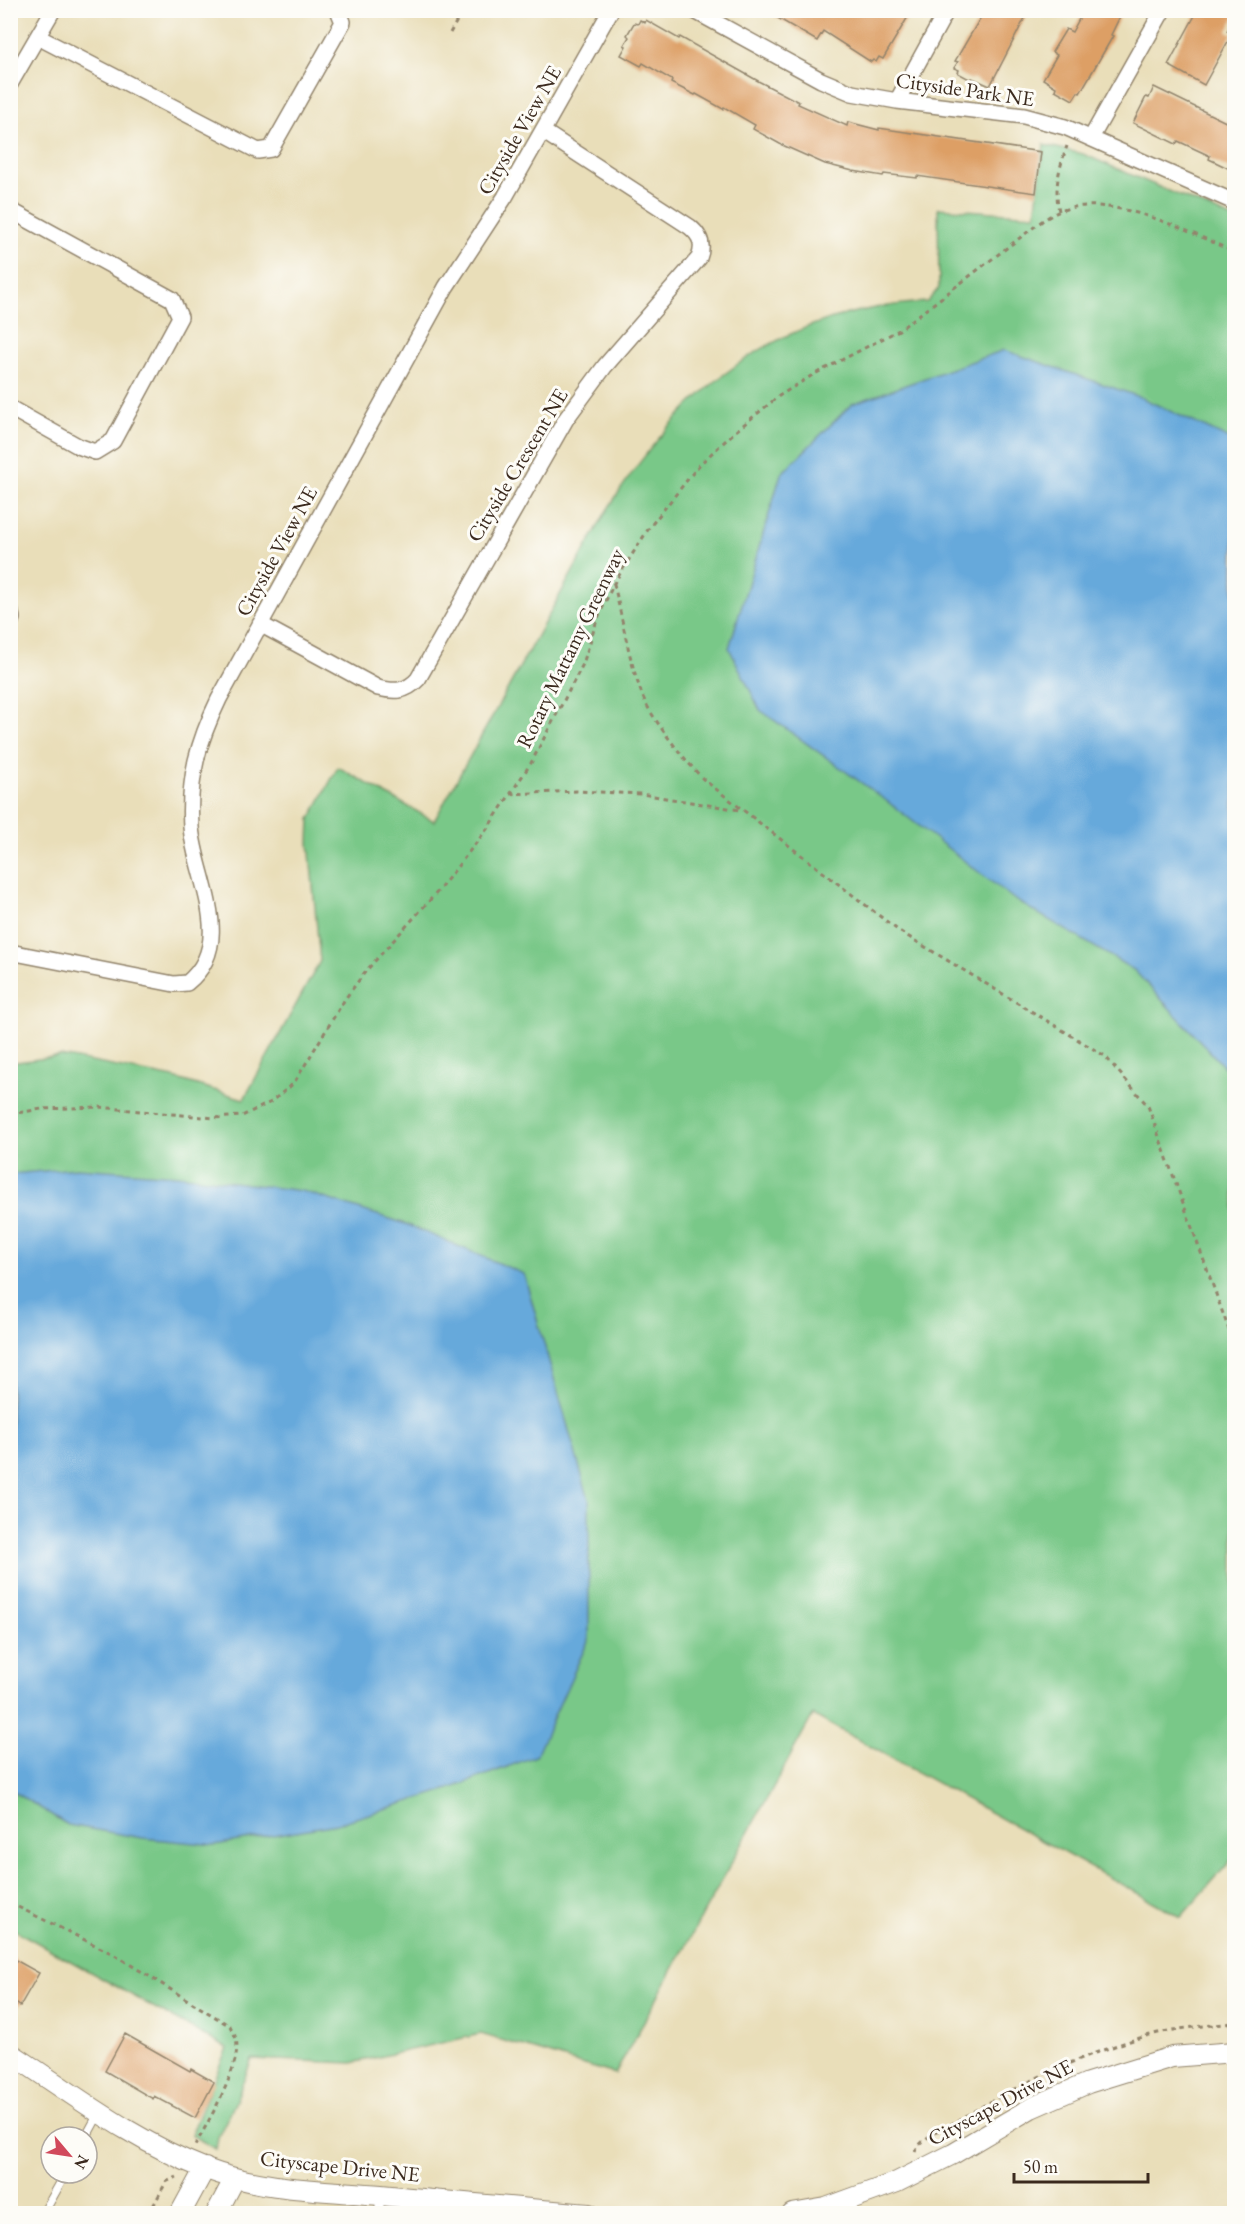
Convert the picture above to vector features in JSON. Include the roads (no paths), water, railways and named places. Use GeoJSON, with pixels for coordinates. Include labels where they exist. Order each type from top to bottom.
{"type":"FeatureCollection","features":[{"type":"Feature","properties":{"kind":"street"},"geometry":{"type":"LineString","coordinates":[[10,84],[53,10]]}},
{"type":"Feature","properties":{"kind":"street"},"geometry":{"type":"LineString","coordinates":[[38,37],[258,151],[271,148],[343,22],[338,10]]}},
{"type":"Feature","properties":{"kind":"street","name":"Cityside View NE"},"geometry":{"type":"LineString","coordinates":[[10,952],[174,984],[187,983],[195,976],[207,956],[210,909],[191,830],[193,773],[197,750],[219,699],[446,287],[489,223],[544,132],[611,10]]}},
{"type":"Feature","properties":{"kind":"street","name":"Cityside Park NE"},"geometry":{"type":"LineString","coordinates":[[693,10],[821,80],[852,93],[1024,116],[1073,130],[1234,202]]}},
{"type":"Feature","properties":{"kind":"street"},"geometry":{"type":"LineString","coordinates":[[897,100],[947,10]]}},
{"type":"Feature","properties":{"kind":"street"},"geometry":{"type":"LineString","coordinates":[[1091,138],[1163,10]]}},
{"type":"Feature","properties":{"kind":"street","name":"Cityside Crescent NE"},"geometry":{"type":"LineString","coordinates":[[260,624],[378,688],[392,691],[403,690],[411,686],[418,679],[566,419],[605,366],[699,258],[702,251],[698,233],[544,132]]}},
{"type":"Feature","properties":{"kind":"street"},"geometry":{"type":"LineString","coordinates":[[10,210],[172,298],[180,317],[113,441],[95,452],[88,451],[10,408]]}},
{"type":"Feature","properties":{"kind":"street"},"geometry":{"type":"LineString","coordinates":[[10,609],[12,618],[10,624]]}},
{"type":"Feature","properties":{"kind":"street","name":"Cityscape Drive NE"},"geometry":{"type":"LineString","coordinates":[[792,2214],[826,2208],[897,2182],[953,2154],[1031,2108],[1088,2083],[1172,2057],[1234,2052]]}},
{"type":"Feature","properties":{"kind":"street","name":"Cityscape Drive NE"},"geometry":{"type":"LineString","coordinates":[[11,2055],[160,2148],[205,2168],[235,2178],[380,2204],[589,2214]]}},
{"type":"Feature","properties":{"kind":"street"},"geometry":{"type":"LineString","coordinates":[[180,2214],[205,2168]]}},
{"type":"Feature","properties":{"kind":"street"},"geometry":{"type":"LineString","coordinates":[[216,2214],[235,2178]]}},
{"type":"Feature","properties":{"kind":"lane"},"geometry":{"type":"LineString","coordinates":[[93,2125],[100,2112]]}},
{"type":"Feature","properties":{"kind":"lane"},"geometry":{"type":"LineString","coordinates":[[44,2214],[60,2185]]}},
{"type":"Feature","properties":{"kind":"water"},"geometry":{"type":"Polygon","coordinates":[[[1004,350],[1140,397],[1234,441],[1234,1081],[1228,1071],[1134,970],[1015,900],[884,799],[760,710],[729,648],[781,474],[852,404],[1004,350]]]}},
{"type":"Feature","properties":{"kind":"water"},"geometry":{"type":"Polygon","coordinates":[[[77,1168],[178,1175],[302,1191],[406,1224],[524,1274],[589,1500],[589,1639],[536,1756],[449,1789],[337,1824],[215,1845],[142,1838],[68,1825],[11,1790],[11,1174],[77,1168]]]}}]}
